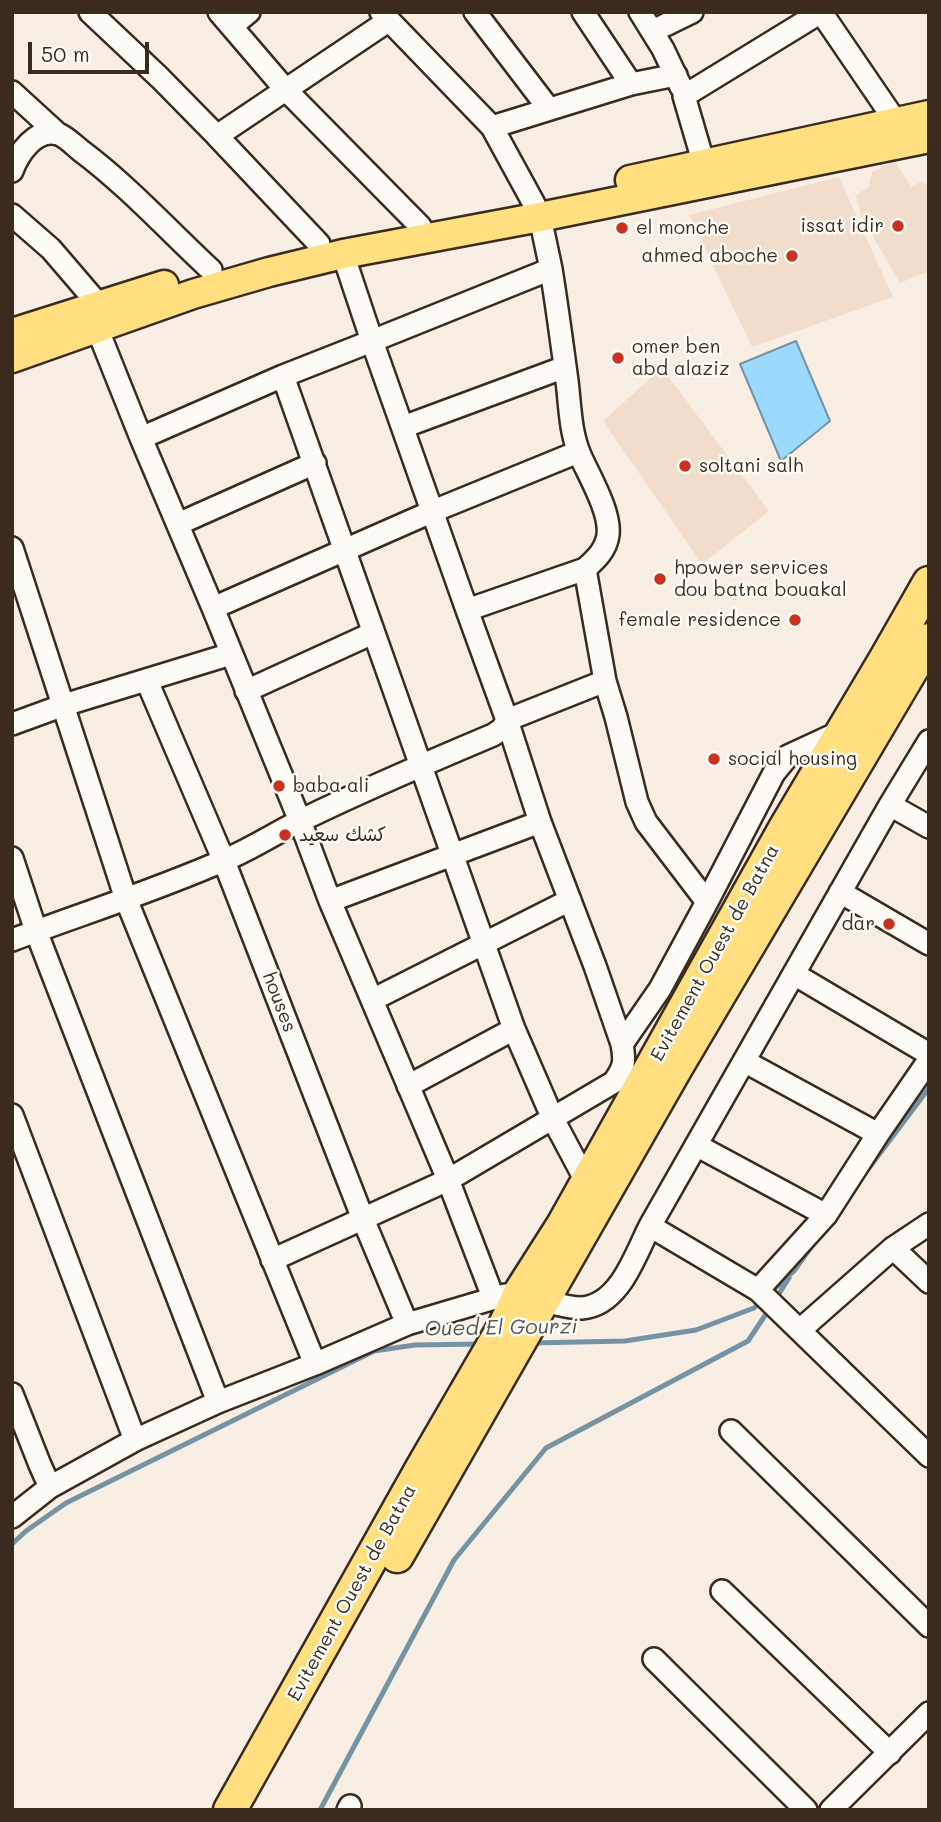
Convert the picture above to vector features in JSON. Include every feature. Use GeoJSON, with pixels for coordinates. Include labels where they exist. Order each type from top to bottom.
{"type":"FeatureCollection","features":[{"type":"Feature","properties":{"kind":"highway","name":"Evitement Ouest de Batna"},"geometry":{"type":"LineString","coordinates":[[519,1307],[586,1181],[635,1071],[784,830],[929,583]]}},
{"type":"Feature","properties":{"kind":"highway","name":"Evitement Ouest de Batna"},"geometry":{"type":"LineString","coordinates":[[519,1307],[677,1066],[929,640]]}},
{"type":"Feature","properties":{"kind":"highway"},"geometry":{"type":"LineString","coordinates":[[485,1380],[519,1307]]}},
{"type":"Feature","properties":{"kind":"highway","name":"Evitement Ouest de Batna"},"geometry":{"type":"LineString","coordinates":[[230,1810],[485,1380]]}},
{"type":"Feature","properties":{"kind":"highway","name":"Evitement Ouest de Batna"},"geometry":{"type":"LineString","coordinates":[[254,1810],[485,1380]]}},
{"type":"Feature","properties":{"kind":"main road"},"geometry":{"type":"LineString","coordinates":[[707,173],[929,115]]}},
{"type":"Feature","properties":{"kind":"main road"},"geometry":{"type":"LineString","coordinates":[[12,358],[98,317],[211,270],[423,232],[707,173],[929,138]]}},
{"type":"Feature","properties":{"kind":"main road"},"geometry":{"type":"LineString","coordinates":[[12,333],[98,317],[225,284],[331,249]]}},
{"type":"Feature","properties":{"kind":"street"},"geometry":{"type":"LineString","coordinates":[[90,12],[331,249],[372,341],[507,720],[540,822],[622,1044],[625,1061],[635,1071],[448,1180],[272,1260]]}},
{"type":"Feature","properties":{"kind":"street"},"geometry":{"type":"LineString","coordinates":[[250,12],[225,19],[285,89],[423,232]]}},
{"type":"Feature","properties":{"kind":"street"},"geometry":{"type":"LineString","coordinates":[[475,12],[549,109]]}},
{"type":"Feature","properties":{"kind":"street"},"geometry":{"type":"LineString","coordinates":[[583,12],[631,85]]}},
{"type":"Feature","properties":{"kind":"street"},"geometry":{"type":"LineString","coordinates":[[640,12],[676,75],[707,173]]}},
{"type":"Feature","properties":{"kind":"street"},"geometry":{"type":"LineString","coordinates":[[653,31],[692,12]]}},
{"type":"Feature","properties":{"kind":"street"},"geometry":{"type":"LineString","coordinates":[[684,96],[821,12],[896,122]]}},
{"type":"Feature","properties":{"kind":"street"},"geometry":{"type":"LineString","coordinates":[[217,136],[384,16],[492,127],[536,209],[551,269],[572,425],[578,452],[607,520],[608,534],[605,547],[585,569],[467,610]]}},
{"type":"Feature","properties":{"kind":"street"},"geometry":{"type":"LineString","coordinates":[[492,127],[631,85],[676,75]]}},
{"type":"Feature","properties":{"kind":"street"},"geometry":{"type":"LineString","coordinates":[[12,92],[58,134],[102,166],[211,270]]}},
{"type":"Feature","properties":{"kind":"street"},"geometry":{"type":"LineString","coordinates":[[12,171],[28,143],[44,134],[58,134]]}},
{"type":"Feature","properties":{"kind":"street"},"geometry":{"type":"LineString","coordinates":[[12,215],[51,249],[98,317],[141,438],[214,608],[330,901],[408,1086],[448,1180],[519,1307]]}},
{"type":"Feature","properties":{"kind":"street"},"geometry":{"type":"LineString","coordinates":[[141,438],[283,376],[551,269]]}},
{"type":"Feature","properties":{"kind":"street"},"geometry":{"type":"LineString","coordinates":[[403,427],[565,367]]}},
{"type":"Feature","properties":{"kind":"street"},"geometry":{"type":"LineString","coordinates":[[283,376],[513,1029],[553,1119],[586,1181]]}},
{"type":"Feature","properties":{"kind":"street"},"geometry":{"type":"LineString","coordinates":[[214,608],[431,512],[578,452]]}},
{"type":"Feature","properties":{"kind":"street"},"geometry":{"type":"LineString","coordinates":[[178,524],[314,463]]}},
{"type":"Feature","properties":{"kind":"street"},"geometry":{"type":"LineString","coordinates":[[12,548],[126,899],[315,1364]]}},
{"type":"Feature","properties":{"kind":"street"},"geometry":{"type":"LineString","coordinates":[[585,569],[605,681],[637,802],[646,822],[707,902]]}},
{"type":"Feature","properties":{"kind":"street"},"geometry":{"type":"LineString","coordinates":[[246,691],[373,633]]}},
{"type":"Feature","properties":{"kind":"street"},"geometry":{"type":"LineString","coordinates":[[12,724],[64,705],[231,654]]}},
{"type":"Feature","properties":{"kind":"street","name":"houses"},"geometry":{"type":"LineString","coordinates":[[146,681],[224,860],[363,1219],[407,1324]]}},
{"type":"Feature","properties":{"kind":"street"},"geometry":{"type":"LineString","coordinates":[[12,940],[126,899],[252,848],[300,821],[492,735],[502,729],[507,720],[605,681]]}},
{"type":"Feature","properties":{"kind":"street"},"geometry":{"type":"LineString","coordinates":[[622,1044],[660,989],[774,772],[788,756],[842,731]]}},
{"type":"Feature","properties":{"kind":"street"},"geometry":{"type":"LineString","coordinates":[[12,1517],[50,1487],[135,1440],[218,1402],[407,1324],[519,1307],[583,1308],[607,1300],[621,1284],[650,1226],[929,741]]}},
{"type":"Feature","properties":{"kind":"street"},"geometry":{"type":"LineString","coordinates":[[890,805],[929,827]]}},
{"type":"Feature","properties":{"kind":"street"},"geometry":{"type":"LineString","coordinates":[[330,901],[540,822]]}},
{"type":"Feature","properties":{"kind":"street"},"geometry":{"type":"LineString","coordinates":[[12,858],[36,931],[218,1402]]}},
{"type":"Feature","properties":{"kind":"street"},"geometry":{"type":"LineString","coordinates":[[840,892],[929,944]]}},
{"type":"Feature","properties":{"kind":"street"},"geometry":{"type":"LineString","coordinates":[[372,1000],[570,900]]}},
{"type":"Feature","properties":{"kind":"street"},"geometry":{"type":"LineString","coordinates":[[794,974],[929,1054]]}},
{"type":"Feature","properties":{"kind":"street"},"geometry":{"type":"LineString","coordinates":[[408,1086],[513,1029]]}},
{"type":"Feature","properties":{"kind":"street"},"geometry":{"type":"LineString","coordinates":[[762,1293],[826,1215],[929,1060]]}},
{"type":"Feature","properties":{"kind":"street"},"geometry":{"type":"LineString","coordinates":[[744,1061],[878,1133]]}},
{"type":"Feature","properties":{"kind":"street"},"geometry":{"type":"LineString","coordinates":[[12,1115],[135,1440]]}},
{"type":"Feature","properties":{"kind":"street"},"geometry":{"type":"LineString","coordinates":[[696,1145],[826,1215]]}},
{"type":"Feature","properties":{"kind":"street"},"geometry":{"type":"LineString","coordinates":[[793,1323],[929,1224]]}},
{"type":"Feature","properties":{"kind":"street"},"geometry":{"type":"LineString","coordinates":[[650,1226],[762,1293],[929,1456]]}},
{"type":"Feature","properties":{"kind":"street"},"geometry":{"type":"LineString","coordinates":[[893,1248],[929,1282]]}},
{"type":"Feature","properties":{"kind":"street"},"geometry":{"type":"LineString","coordinates":[[12,1394],[50,1487]]}},
{"type":"Feature","properties":{"kind":"street"},"geometry":{"type":"LineString","coordinates":[[731,1431],[929,1626]]}},
{"type":"Feature","properties":{"kind":"street"},"geometry":{"type":"LineString","coordinates":[[722,1591],[890,1753]]}},
{"type":"Feature","properties":{"kind":"street"},"geometry":{"type":"LineString","coordinates":[[654,1659],[806,1810]]}},
{"type":"Feature","properties":{"kind":"street"},"geometry":{"type":"LineString","coordinates":[[831,1810],[929,1713]]}},
{"type":"Feature","properties":{"kind":"shaded area","name":"issat idir"},"geometry":{"type":"Polygon","coordinates":[[[894,161],[912,187],[922,181],[929,187],[929,271],[900,283],[861,216],[856,195],[869,187],[872,172],[894,161]]]}},
{"type":"Feature","properties":{"kind":"shaded area","name":"ahmed aboche"},"geometry":{"type":"Polygon","coordinates":[[[839,177],[893,297],[752,347],[689,215],[839,177]]]}},
{"type":"Feature","properties":{"kind":"shaded area","name":"soltani salh"},"geometry":{"type":"Polygon","coordinates":[[[662,368],[769,511],[702,564],[603,421],[662,368]]]}},
{"type":"Feature","properties":{"kind":"water"},"geometry":{"type":"Polygon","coordinates":[[[796,341],[830,421],[781,461],[740,364],[796,341]]]}},
{"type":"Feature","properties":{"kind":"waterway","name":"Oued El Gourzi"},"geometry":{"type":"LineString","coordinates":[[863,1176],[929,1088]]}},
{"type":"Feature","properties":{"kind":"waterway","name":"Oued El Gourzi"},"geometry":{"type":"LineString","coordinates":[[770,1293],[794,1271],[814,1243]]}},
{"type":"Feature","properties":{"kind":"waterway"},"geometry":{"type":"LineString","coordinates":[[775,1300],[789,1278]]}},
{"type":"Feature","properties":{"kind":"waterway","name":"Oued El Gourzi"},"geometry":{"type":"LineString","coordinates":[[532,1343],[625,1341],[696,1330],[754,1308],[763,1300]]}},
{"type":"Feature","properties":{"kind":"waterway"},"geometry":{"type":"LineString","coordinates":[[320,1810],[454,1560],[546,1448],[748,1341],[770,1308]]}},
{"type":"Feature","properties":{"kind":"waterway","name":"Oued El Gourzi"},"geometry":{"type":"LineString","coordinates":[[12,1544],[66,1503],[374,1351],[415,1345],[480,1344]]}},
{"type":"Feature","properties":{"kind":"place","name":"issat idir"},"geometry":{"type":"Point","coordinates":[898,226]}},
{"type":"Feature","properties":{"kind":"place","name":"el monche"},"geometry":{"type":"Point","coordinates":[622,228]}},
{"type":"Feature","properties":{"kind":"place","name":"ahmed aboche"},"geometry":{"type":"Point","coordinates":[792,256]}},
{"type":"Feature","properties":{"kind":"place","name":"omer ben abd alaziz"},"geometry":{"type":"Point","coordinates":[618,358]}},
{"type":"Feature","properties":{"kind":"place","name":"soltani salh"},"geometry":{"type":"Point","coordinates":[685,466]}},
{"type":"Feature","properties":{"kind":"place","name":"hpower services dou batna bouakal"},"geometry":{"type":"Point","coordinates":[660,579]}},
{"type":"Feature","properties":{"kind":"place","name":"female residence"},"geometry":{"type":"Point","coordinates":[795,620]}},
{"type":"Feature","properties":{"kind":"place","name":"social housing"},"geometry":{"type":"Point","coordinates":[714,759]}},
{"type":"Feature","properties":{"kind":"place","name":"baba ali"},"geometry":{"type":"Point","coordinates":[279,786]}},
{"type":"Feature","properties":{"kind":"place","name":"كشك سعيد"},"geometry":{"type":"Point","coordinates":[285,835]}},
{"type":"Feature","properties":{"kind":"place","name":"dar"},"geometry":{"type":"Point","coordinates":[889,924]}}]}
